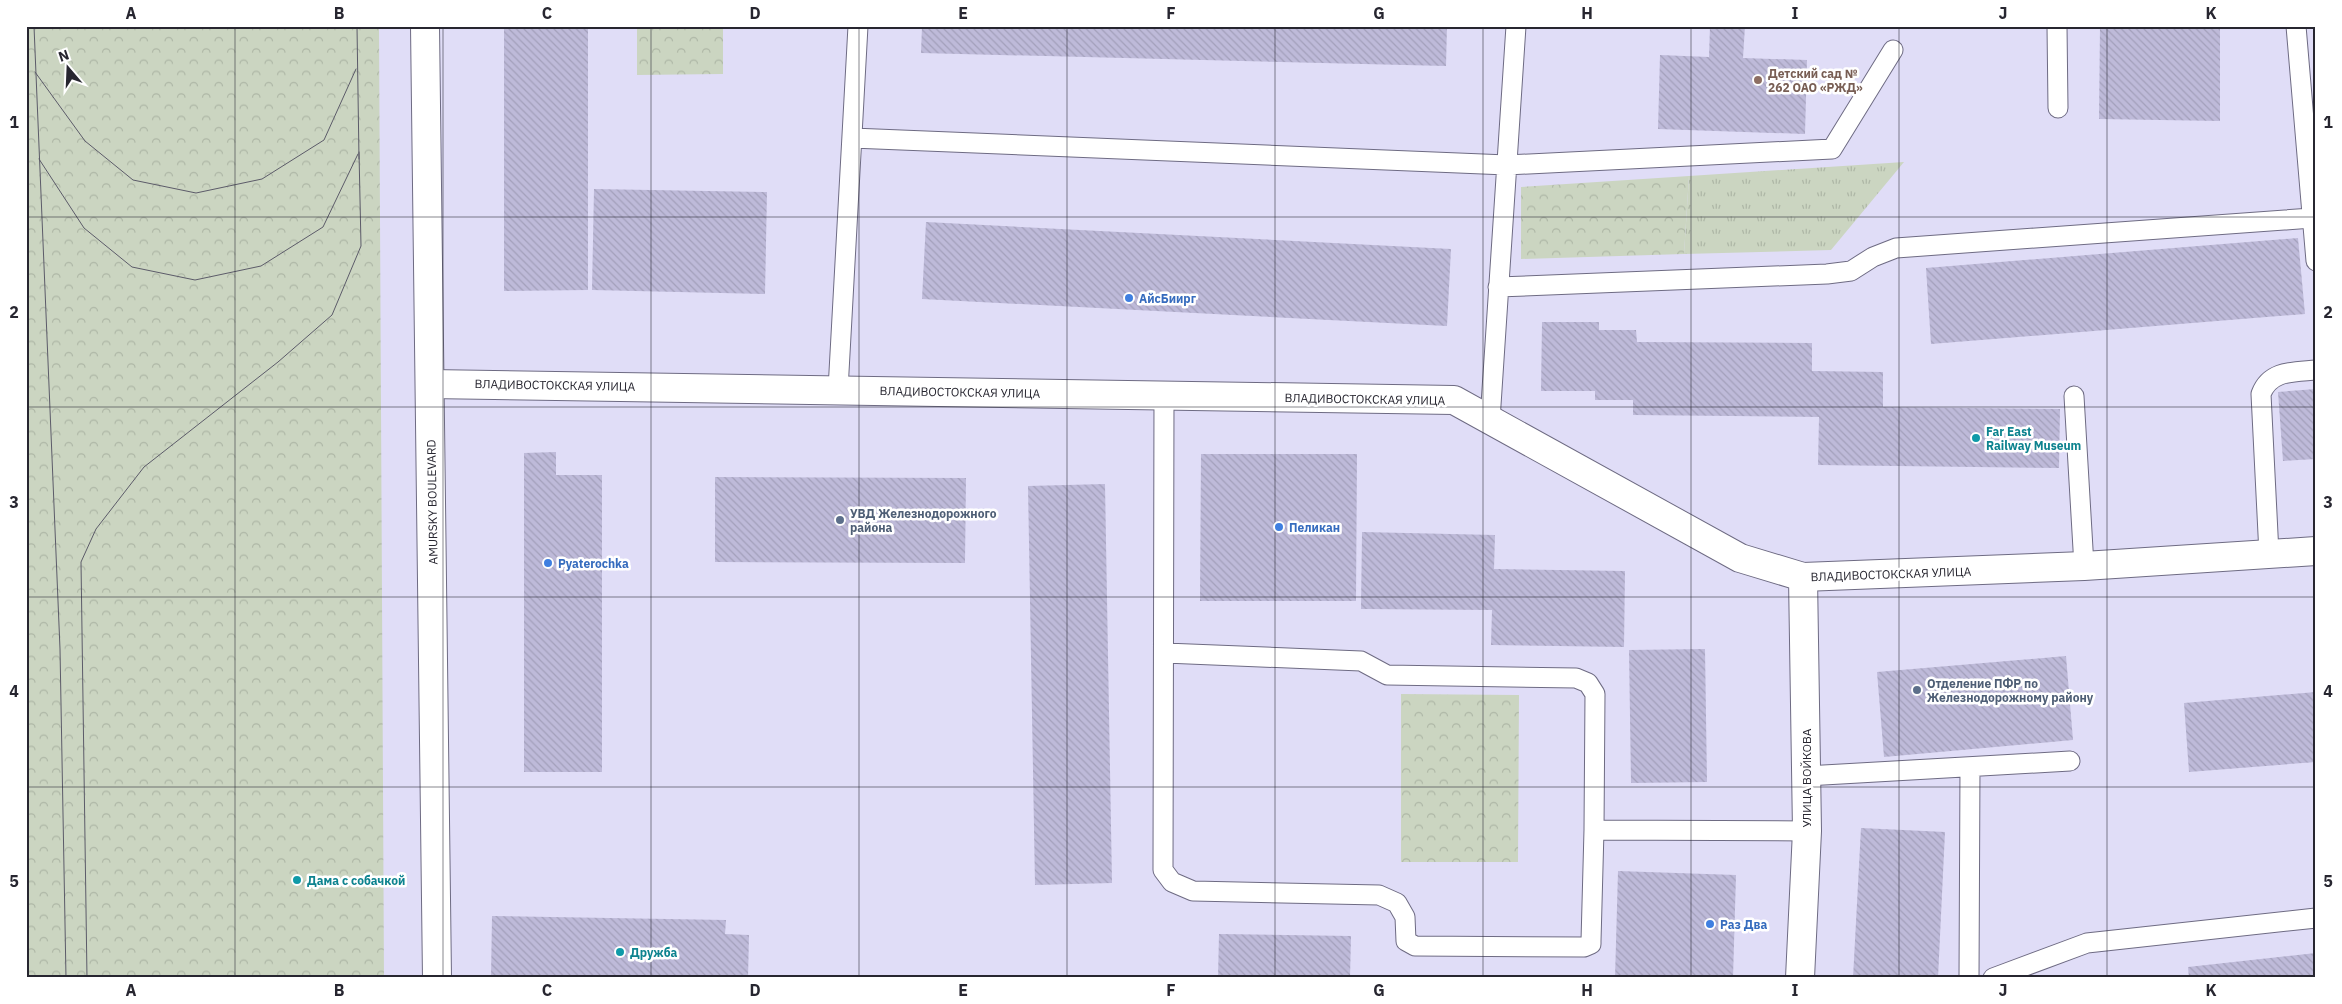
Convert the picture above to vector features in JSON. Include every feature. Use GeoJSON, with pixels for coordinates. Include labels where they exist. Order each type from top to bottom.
{"type":"FeatureCollection","features":[{"type":"Feature","properties":{"kind":"street","name":"AMURSKY BOULEVARD"},"geometry":{"type":"LineString","coordinates":[[426,26],[437,978]]}},
{"type":"Feature","properties":{"kind":"street","name":"ВЛАДИВОСТОКСКАЯ УЛИЦА"},"geometry":{"type":"LineString","coordinates":[[430,384],[1454,400],[1740,558],[1803,577],[2084,566],[2316,551]]}},
{"type":"Feature","properties":{"kind":"street","name":"УЛИЦА ВОЙКОВА"},"geometry":{"type":"LineString","coordinates":[[1800,978],[1807,831],[1803,577]]}},
{"type":"Feature","properties":{"kind":"lane"},"geometry":{"type":"LineString","coordinates":[[838,390],[858,26]]}},
{"type":"Feature","properties":{"kind":"lane"},"geometry":{"type":"LineString","coordinates":[[1490,420],[1516,26]]}},
{"type":"Feature","properties":{"kind":"lane"},"geometry":{"type":"LineString","coordinates":[[2058,26],[2058,108]]}},
{"type":"Feature","properties":{"kind":"lane"},"geometry":{"type":"LineString","coordinates":[[2296,26],[2316,261]]}},
{"type":"Feature","properties":{"kind":"lane"},"geometry":{"type":"LineString","coordinates":[[852,138],[1507,165],[1832,149],[1893,50]]}},
{"type":"Feature","properties":{"kind":"lane"},"geometry":{"type":"LineString","coordinates":[[1498,287],[1827,274],[1851,271],[1872,257],[1896,248],[2312,218]]}},
{"type":"Feature","properties":{"kind":"lane"},"geometry":{"type":"LineString","coordinates":[[2269,554],[2262,394],[2265,385],[2273,377],[2284,373],[2316,370]]}},
{"type":"Feature","properties":{"kind":"lane"},"geometry":{"type":"LineString","coordinates":[[1164,396],[1165,654],[1163,870],[1172,882],[1193,891],[1379,895],[1396,903],[1405,917],[1406,941],[1415,946],[1584,947],[1591,944],[1595,694],[1588,683],[1576,678],[1387,675],[1360,660],[1165,654]]}},
{"type":"Feature","properties":{"kind":"lane"},"geometry":{"type":"LineString","coordinates":[[2074,396],[2084,566]]}},
{"type":"Feature","properties":{"kind":"lane"},"geometry":{"type":"LineString","coordinates":[[1806,776],[2070,761]]}},
{"type":"Feature","properties":{"kind":"lane"},"geometry":{"type":"LineString","coordinates":[[1968,978],[1970,767]]}},
{"type":"Feature","properties":{"kind":"lane"},"geometry":{"type":"LineString","coordinates":[[1594,830],[1807,831]]}},
{"type":"Feature","properties":{"kind":"lane"},"geometry":{"type":"LineString","coordinates":[[1993,978],[2087,943],[2316,918]]}},
{"type":"Feature","properties":{"kind":"green space"},"geometry":{"type":"Polygon","coordinates":[[[26,26],[379,26],[384,978],[28,978],[26,26]]]}},
{"type":"Feature","properties":{"kind":"green space"},"geometry":{"type":"Polygon","coordinates":[[[637,26],[723,26],[723,74],[637,75],[637,26]]]}},
{"type":"Feature","properties":{"kind":"green space"},"geometry":{"type":"Polygon","coordinates":[[[1904,162],[1831,250],[1684,254],[1689,176],[1904,162]]]}},
{"type":"Feature","properties":{"kind":"green space"},"geometry":{"type":"Polygon","coordinates":[[[1689,176],[1684,254],[1521,259],[1521,187],[1689,176]]]}},
{"type":"Feature","properties":{"kind":"green space"},"geometry":{"type":"Polygon","coordinates":[[[1401,694],[1519,695],[1518,862],[1401,862],[1401,694]]]}},
{"type":"Feature","properties":{"kind":"building"},"geometry":{"type":"Polygon","coordinates":[[[504,26],[588,26],[588,290],[504,291],[504,26]]]}},
{"type":"Feature","properties":{"kind":"building"},"geometry":{"type":"Polygon","coordinates":[[[922,26],[1447,26],[1446,66],[921,53],[922,26]]]}},
{"type":"Feature","properties":{"kind":"building"},"geometry":{"type":"Polygon","coordinates":[[[1710,26],[1745,26],[1743,58],[1807,60],[1805,134],[1658,129],[1660,55],[1709,57],[1710,26]]]}},
{"type":"Feature","properties":{"kind":"building"},"geometry":{"type":"Polygon","coordinates":[[[2100,26],[2220,26],[2220,121],[2099,119],[2100,26]]]}},
{"type":"Feature","properties":{"kind":"building"},"geometry":{"type":"Polygon","coordinates":[[[594,189],[767,192],[765,294],[592,290],[594,189]]]}},
{"type":"Feature","properties":{"kind":"building"},"geometry":{"type":"Polygon","coordinates":[[[926,222],[1451,249],[1447,326],[922,299],[926,222]]]}},
{"type":"Feature","properties":{"kind":"building"},"geometry":{"type":"Polygon","coordinates":[[[2298,238],[2305,314],[1931,344],[1926,268],[2298,238]]]}},
{"type":"Feature","properties":{"kind":"building"},"geometry":{"type":"Polygon","coordinates":[[[1542,322],[1599,322],[1599,330],[1636,330],[1637,342],[1812,343],[1812,371],[1883,372],[1883,407],[2060,409],[2059,468],[1818,465],[1819,417],[1633,415],[1633,400],[1595,400],[1595,391],[1541,391],[1542,322]]]}},
{"type":"Feature","properties":{"kind":"building"},"geometry":{"type":"Polygon","coordinates":[[[2316,389],[2316,459],[2283,461],[2278,392],[2316,389]]]}},
{"type":"Feature","properties":{"kind":"building"},"geometry":{"type":"Polygon","coordinates":[[[556,452],[556,475],[602,475],[602,772],[524,772],[524,453],[556,452]]]}},
{"type":"Feature","properties":{"kind":"building","name":"Пеликан"},"geometry":{"type":"Polygon","coordinates":[[[1201,454],[1357,454],[1356,601],[1200,601],[1201,454]]]}},
{"type":"Feature","properties":{"kind":"building","name":"УВД Железнодорожного района"},"geometry":{"type":"Polygon","coordinates":[[[715,477],[966,478],[965,563],[715,562],[715,477]]]}},
{"type":"Feature","properties":{"kind":"building"},"geometry":{"type":"Polygon","coordinates":[[[1105,484],[1112,883],[1035,885],[1028,486],[1105,484]]]}},
{"type":"Feature","properties":{"kind":"building"},"geometry":{"type":"Polygon","coordinates":[[[1362,532],[1495,535],[1494,569],[1625,571],[1624,647],[1491,645],[1492,610],[1361,609],[1362,532]]]}},
{"type":"Feature","properties":{"kind":"building"},"geometry":{"type":"Polygon","coordinates":[[[1705,649],[1707,782],[1631,783],[1629,650],[1705,649]]]}},
{"type":"Feature","properties":{"kind":"building"},"geometry":{"type":"Polygon","coordinates":[[[2066,656],[2073,740],[1884,757],[1877,672],[2066,656]]]}},
{"type":"Feature","properties":{"kind":"building"},"geometry":{"type":"Polygon","coordinates":[[[2316,692],[2316,762],[2189,772],[2184,703],[2316,692]]]}},
{"type":"Feature","properties":{"kind":"building"},"geometry":{"type":"Polygon","coordinates":[[[1861,828],[1945,832],[1938,978],[1853,978],[1861,828]]]}},
{"type":"Feature","properties":{"kind":"building"},"geometry":{"type":"Polygon","coordinates":[[[1618,871],[1736,875],[1733,978],[1615,978],[1618,871]]]}},
{"type":"Feature","properties":{"kind":"building","name":"Дружба"},"geometry":{"type":"Polygon","coordinates":[[[492,916],[726,920],[725,934],[749,935],[748,978],[491,978],[492,916]]]}},
{"type":"Feature","properties":{"kind":"building"},"geometry":{"type":"Polygon","coordinates":[[[1219,934],[1351,936],[1350,978],[1218,978],[1219,934]]]}},
{"type":"Feature","properties":{"kind":"building"},"geometry":{"type":"Polygon","coordinates":[[[2316,953],[2316,978],[2189,978],[2188,967],[2316,953]]]}},
{"type":"Feature","properties":{"kind":"tram line"},"geometry":{"type":"LineString","coordinates":[[34,26],[60,649],[66,978]]}},
{"type":"Feature","properties":{"kind":"tram line"},"geometry":{"type":"LineString","coordinates":[[357,26],[359,159]]}},
{"type":"Feature","properties":{"kind":"tram line"},"geometry":{"type":"LineString","coordinates":[[35,72],[85,141],[133,180],[196,193],[262,179],[324,140],[356,69]]}},
{"type":"Feature","properties":{"kind":"tram line"},"geometry":{"type":"LineString","coordinates":[[87,978],[81,562],[96,529],[144,467],[278,362],[332,315],[361,246],[359,152]]}},
{"type":"Feature","properties":{"kind":"tram line"},"geometry":{"type":"LineString","coordinates":[[39,159],[84,228],[132,267],[195,280],[261,266],[323,227],[358,154]]}},
{"type":"Feature","properties":{"kind":"place","name":"Детский сад № 262 ОАО «РЖД»"},"geometry":{"type":"Point","coordinates":[1758,80]}},
{"type":"Feature","properties":{"kind":"place","name":"АйсБиирг"},"geometry":{"type":"Point","coordinates":[1129,298]}},
{"type":"Feature","properties":{"kind":"place","name":"Far East Railway Museum"},"geometry":{"type":"Point","coordinates":[1976,438]}},
{"type":"Feature","properties":{"kind":"place","name":"УВД Железнодорожного района"},"geometry":{"type":"Point","coordinates":[840,520]}},
{"type":"Feature","properties":{"kind":"place","name":"Пеликан"},"geometry":{"type":"Point","coordinates":[1279,527]}},
{"type":"Feature","properties":{"kind":"place","name":"Pyaterochka"},"geometry":{"type":"Point","coordinates":[548,563]}},
{"type":"Feature","properties":{"kind":"place","name":"Отделение ПФР по Железнодорожному району"},"geometry":{"type":"Point","coordinates":[1917,690]}},
{"type":"Feature","properties":{"kind":"place","name":"Дама с собачкой"},"geometry":{"type":"Point","coordinates":[297,880]}},
{"type":"Feature","properties":{"kind":"place","name":"Раз Два"},"geometry":{"type":"Point","coordinates":[1710,924]}},
{"type":"Feature","properties":{"kind":"place","name":"Дружба"},"geometry":{"type":"Point","coordinates":[620,952]}}]}
